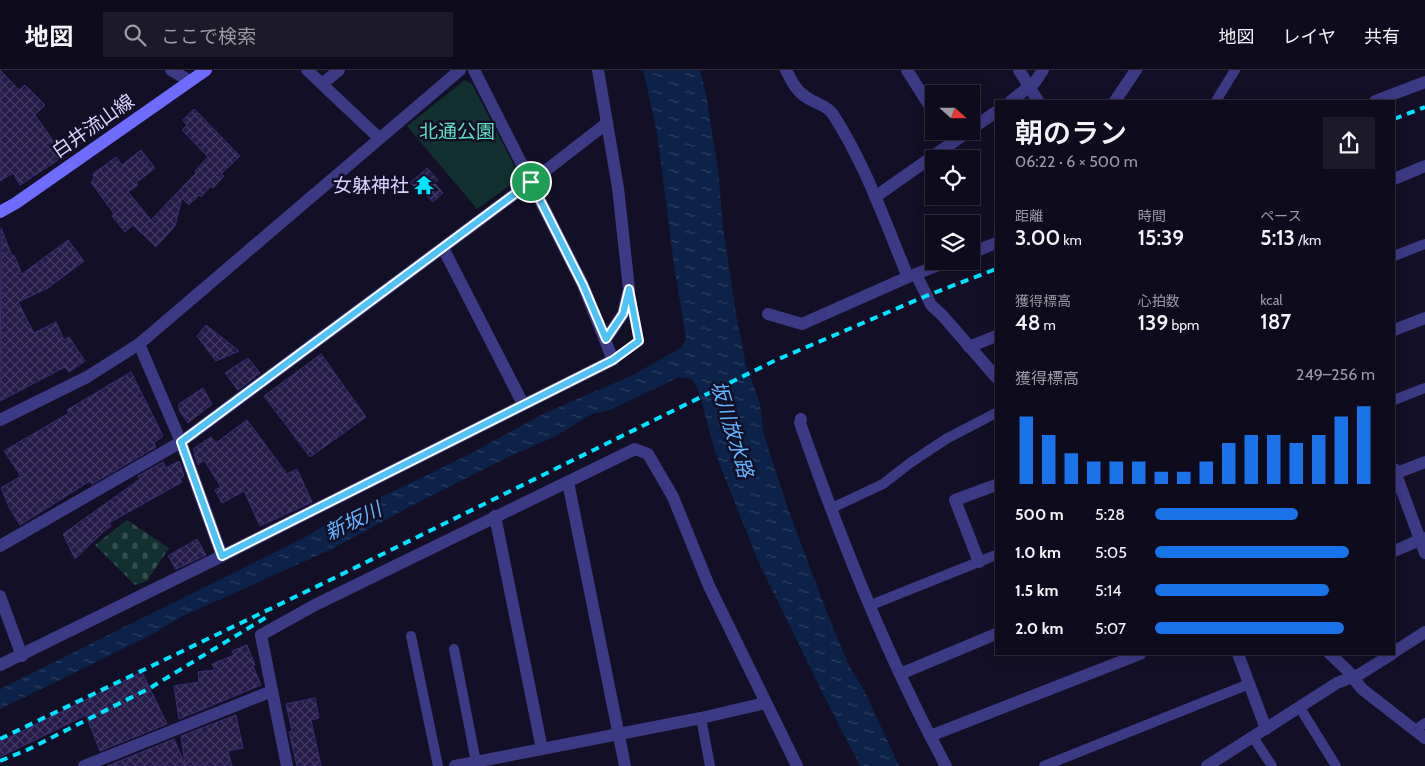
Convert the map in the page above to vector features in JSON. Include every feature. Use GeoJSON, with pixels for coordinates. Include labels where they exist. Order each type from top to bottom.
{"type":"FeatureCollection","features":[{"type":"Feature","properties":{"kind":"main road","name":"白井流山線"},"geometry":{"type":"LineString","coordinates":[[0,212],[23,198],[206,70]]}},
{"type":"Feature","properties":{"kind":"street"},"geometry":{"type":"LineString","coordinates":[[171,70],[190,81]]}},
{"type":"Feature","properties":{"kind":"street"},"geometry":{"type":"LineString","coordinates":[[307,70],[379,138]]}},
{"type":"Feature","properties":{"kind":"street"},"geometry":{"type":"LineString","coordinates":[[322,84],[339,70]]}},
{"type":"Feature","properties":{"kind":"street"},"geometry":{"type":"LineString","coordinates":[[0,420],[88,378],[138,344],[460,70]]}},
{"type":"Feature","properties":{"kind":"street"},"geometry":{"type":"LineString","coordinates":[[0,665],[22,656],[613,360],[583,285],[474,70]]}},
{"type":"Feature","properties":{"kind":"street"},"geometry":{"type":"LineString","coordinates":[[598,70],[618,188],[629,289],[623,314],[606,339]]}},
{"type":"Feature","properties":{"kind":"street"},"geometry":{"type":"LineString","coordinates":[[786,70],[794,85],[804,96],[829,110],[847,136],[912,275],[931,305],[995,376]]}},
{"type":"Feature","properties":{"kind":"street"},"geometry":{"type":"LineString","coordinates":[[907,70],[925,99]]}},
{"type":"Feature","properties":{"kind":"street"},"geometry":{"type":"LineString","coordinates":[[1019,70],[1037,100]]}},
{"type":"Feature","properties":{"kind":"street"},"geometry":{"type":"LineString","coordinates":[[1012,100],[1035,82],[1043,70]]}},
{"type":"Feature","properties":{"kind":"street"},"geometry":{"type":"LineString","coordinates":[[1116,100],[1136,70]]}},
{"type":"Feature","properties":{"kind":"street"},"geometry":{"type":"LineString","coordinates":[[1378,100],[1425,82]]}},
{"type":"Feature","properties":{"kind":"street"},"geometry":{"type":"LineString","coordinates":[[980,123],[995,113]]}},
{"type":"Feature","properties":{"kind":"street"},"geometry":{"type":"LineString","coordinates":[[0,547],[181,442],[443,248],[607,123]]}},
{"type":"Feature","properties":{"kind":"street"},"geometry":{"type":"LineString","coordinates":[[874,197],[956,140]]}},
{"type":"Feature","properties":{"kind":"street"},"geometry":{"type":"LineString","coordinates":[[1395,178],[1425,166]]}},
{"type":"Feature","properties":{"kind":"street"},"geometry":{"type":"LineString","coordinates":[[980,249],[995,243]]}},
{"type":"Feature","properties":{"kind":"street"},"geometry":{"type":"LineString","coordinates":[[443,248],[523,404]]}},
{"type":"Feature","properties":{"kind":"street"},"geometry":{"type":"LineString","coordinates":[[768,314],[802,324],[925,270]]}},
{"type":"Feature","properties":{"kind":"street"},"geometry":{"type":"LineString","coordinates":[[1395,330],[1425,318]]}},
{"type":"Feature","properties":{"kind":"street"},"geometry":{"type":"LineString","coordinates":[[969,347],[995,336]]}},
{"type":"Feature","properties":{"kind":"street"},"geometry":{"type":"LineString","coordinates":[[138,344],[181,442],[222,556]]}},
{"type":"Feature","properties":{"kind":"street"},"geometry":{"type":"LineString","coordinates":[[801,418],[800,423],[870,605],[900,674],[946,766]]}},
{"type":"Feature","properties":{"kind":"street"},"geometry":{"type":"LineString","coordinates":[[287,766],[261,635],[315,605],[635,449],[648,454],[673,497],[709,586],[797,766]]}},
{"type":"Feature","properties":{"kind":"street"},"geometry":{"type":"LineString","coordinates":[[1395,472],[1425,462]]}},
{"type":"Feature","properties":{"kind":"street"},"geometry":{"type":"LineString","coordinates":[[1395,474],[1422,539],[1425,553]]}},
{"type":"Feature","properties":{"kind":"street"},"geometry":{"type":"LineString","coordinates":[[568,482],[625,766]]}},
{"type":"Feature","properties":{"kind":"street"},"geometry":{"type":"LineString","coordinates":[[979,562],[955,500],[995,485]]}},
{"type":"Feature","properties":{"kind":"street"},"geometry":{"type":"LineString","coordinates":[[495,516],[542,749]]}},
{"type":"Feature","properties":{"kind":"street"},"geometry":{"type":"LineString","coordinates":[[1395,551],[1422,539]]}},
{"type":"Feature","properties":{"kind":"street"},"geometry":{"type":"LineString","coordinates":[[0,596],[22,656]]}},
{"type":"Feature","properties":{"kind":"street"},"geometry":{"type":"LineString","coordinates":[[1395,652],[1425,632]]}},
{"type":"Feature","properties":{"kind":"street"},"geometry":{"type":"LineString","coordinates":[[900,674],[995,634]]}},
{"type":"Feature","properties":{"kind":"street"},"geometry":{"type":"LineString","coordinates":[[930,736],[1137,655]]}},
{"type":"Feature","properties":{"kind":"street"},"geometry":{"type":"LineString","coordinates":[[1238,655],[1266,728]]}},
{"type":"Feature","properties":{"kind":"street"},"geometry":{"type":"LineString","coordinates":[[1331,655],[1362,689],[1422,730]]}},
{"type":"Feature","properties":{"kind":"street"},"geometry":{"type":"LineString","coordinates":[[1207,766],[1337,683],[1353,678],[1390,655]]}},
{"type":"Feature","properties":{"kind":"street"},"geometry":{"type":"LineString","coordinates":[[84,766],[272,691]]}},
{"type":"Feature","properties":{"kind":"street"},"geometry":{"type":"LineString","coordinates":[[455,766],[476,762],[509,761],[542,749],[700,718],[765,702]]}},
{"type":"Feature","properties":{"kind":"lane"},"geometry":{"type":"LineString","coordinates":[[1217,100],[1235,70]]}},
{"type":"Feature","properties":{"kind":"lane"},"geometry":{"type":"LineString","coordinates":[[1395,256],[1425,244]]}},
{"type":"Feature","properties":{"kind":"lane"},"geometry":{"type":"LineString","coordinates":[[613,360],[639,341],[629,289]]}},
{"type":"Feature","properties":{"kind":"lane"},"geometry":{"type":"LineString","coordinates":[[1395,400],[1425,388]]}},
{"type":"Feature","properties":{"kind":"lane"},"geometry":{"type":"LineString","coordinates":[[832,508],[883,484],[910,463],[946,440],[995,414]]}},
{"type":"Feature","properties":{"kind":"lane"},"geometry":{"type":"LineString","coordinates":[[870,605],[995,555]]}},
{"type":"Feature","properties":{"kind":"lane"},"geometry":{"type":"LineString","coordinates":[[412,636],[438,766]]}},
{"type":"Feature","properties":{"kind":"lane"},"geometry":{"type":"LineString","coordinates":[[454,649],[476,762]]}},
{"type":"Feature","properties":{"kind":"lane"},"geometry":{"type":"LineString","coordinates":[[1044,766],[1249,684]]}},
{"type":"Feature","properties":{"kind":"lane"},"geometry":{"type":"LineString","coordinates":[[1300,708],[1336,766]]}},
{"type":"Feature","properties":{"kind":"lane"},"geometry":{"type":"LineString","coordinates":[[700,718],[710,766]]}},
{"type":"Feature","properties":{"kind":"lane"},"geometry":{"type":"LineString","coordinates":[[1253,737],[1272,766]]}},
{"type":"Feature","properties":{"kind":"green space","name":"北通公園"},"geometry":{"type":"Polygon","coordinates":[[[465,80],[472,84],[519,175],[516,181],[477,209],[407,126],[465,80]]]}},
{"type":"Feature","properties":{"kind":"green space"},"geometry":{"type":"Polygon","coordinates":[[[127,520],[169,548],[147,581],[135,585],[95,545],[127,520]]]}},
{"type":"Feature","properties":{"kind":"water"},"geometry":{"type":"Polygon","coordinates":[[[643,70],[700,70],[706,94],[718,169],[723,228],[736,314],[746,365],[760,404],[764,435],[788,509],[828,615],[849,666],[864,690],[899,766],[860,766],[758,561],[716,455],[698,389],[692,379],[679,377],[610,410],[592,414],[554,437],[508,457],[411,506],[334,548],[183,616],[149,636],[0,709],[0,689],[307,536],[330,522],[470,454],[543,414],[633,375],[682,347],[686,339],[674,265],[657,133],[643,70]]]}},
{"type":"Feature","properties":{"kind":"building"},"geometry":{"type":"Polygon","coordinates":[[[0,70],[19,90],[25,85],[45,105],[35,115],[64,156],[20,185],[13,173],[0,181],[0,70]]]}},
{"type":"Feature","properties":{"kind":"building"},"geometry":{"type":"Polygon","coordinates":[[[194,109],[240,156],[221,174],[224,176],[213,188],[211,186],[201,197],[199,195],[189,205],[182,198],[175,226],[156,247],[133,225],[125,232],[112,216],[114,214],[91,182],[94,178],[93,174],[116,157],[122,165],[141,150],[155,168],[128,192],[151,220],[196,173],[195,171],[208,157],[182,130],[187,125],[183,120],[194,109]]]}},
{"type":"Feature","properties":{"kind":"building","name":"女躰神社"},"geometry":{"type":"Polygon","coordinates":[[[427,168],[438,180],[435,183],[443,193],[433,202],[424,193],[422,195],[410,183],[427,168]]]}},
{"type":"Feature","properties":{"kind":"building"},"geometry":{"type":"Polygon","coordinates":[[[1,228],[12,256],[14,255],[22,274],[68,240],[84,261],[48,288],[18,302],[34,333],[56,322],[64,340],[69,337],[85,361],[69,372],[65,367],[0,401],[1,228]]]}},
{"type":"Feature","properties":{"kind":"building"},"geometry":{"type":"Polygon","coordinates":[[[206,325],[239,351],[216,361],[197,336],[206,325]]]}},
{"type":"Feature","properties":{"kind":"building"},"geometry":{"type":"Polygon","coordinates":[[[321,354],[366,417],[310,457],[264,396],[321,354]]]}},
{"type":"Feature","properties":{"kind":"building"},"geometry":{"type":"Polygon","coordinates":[[[248,358],[260,373],[238,390],[225,373],[248,358]]]}},
{"type":"Feature","properties":{"kind":"building"},"geometry":{"type":"Polygon","coordinates":[[[131,372],[163,436],[154,443],[156,447],[92,484],[90,481],[20,525],[9,507],[1,488],[21,476],[4,451],[69,413],[67,410],[131,372]]]}},
{"type":"Feature","properties":{"kind":"building"},"geometry":{"type":"Polygon","coordinates":[[[203,388],[212,404],[188,423],[179,410],[179,404],[203,388]]]}},
{"type":"Feature","properties":{"kind":"building"},"geometry":{"type":"Polygon","coordinates":[[[247,420],[287,474],[297,469],[312,502],[260,526],[244,491],[222,503],[215,490],[221,487],[204,460],[198,465],[193,449],[211,437],[216,443],[247,420]]]}},
{"type":"Feature","properties":{"kind":"building"},"geometry":{"type":"Polygon","coordinates":[[[179,461],[184,476],[180,479],[182,482],[109,523],[111,526],[75,559],[63,534],[140,479],[138,476],[163,462],[166,468],[179,461]]]}},
{"type":"Feature","properties":{"kind":"building"},"geometry":{"type":"Polygon","coordinates":[[[197,539],[206,555],[176,569],[168,556],[197,539]]]}},
{"type":"Feature","properties":{"kind":"building"},"geometry":{"type":"Polygon","coordinates":[[[247,645],[261,685],[179,719],[174,686],[199,682],[198,672],[215,670],[212,664],[234,655],[232,651],[247,645]]]}},
{"type":"Feature","properties":{"kind":"building"},"geometry":{"type":"Polygon","coordinates":[[[142,672],[167,724],[100,751],[86,715],[0,757],[0,742],[142,672]]]}},
{"type":"Feature","properties":{"kind":"building"},"geometry":{"type":"Polygon","coordinates":[[[315,698],[319,718],[311,720],[321,766],[297,766],[289,732],[292,731],[286,704],[315,698]]]}},
{"type":"Feature","properties":{"kind":"building"},"geometry":{"type":"Polygon","coordinates":[[[236,715],[243,748],[228,751],[232,766],[107,766],[174,739],[185,764],[181,736],[236,715]]]}},
{"type":"Feature","properties":{"kind":"railway"},"geometry":{"type":"LineString","coordinates":[[1395,119],[1425,107]]}},
{"type":"Feature","properties":{"kind":"railway"},"geometry":{"type":"LineString","coordinates":[[0,739],[328,581],[774,361],[926,296],[995,269]]}},
{"type":"Feature","properties":{"kind":"railway"},"geometry":{"type":"LineString","coordinates":[[0,761],[27,750],[150,688],[270,615]]}},
{"type":"Feature","properties":{"kind":"place","name":"女躰神社"},"geometry":{"type":"Point","coordinates":[424,185]}},
{"type":"Feature","properties":{"kind":"route"},"geometry":{"type":"LineString","coordinates":[[531,182],[583,285],[606,339],[623,314],[629,289],[639,341],[613,360],[222,556],[181,442],[531,182]]}},
{"type":"Feature","properties":{"kind":"water label","name":"坂川放水路"},"geometry":{"type":"Point","coordinates":[732,429]}},
{"type":"Feature","properties":{"kind":"water label","name":"新坂川"},"geometry":{"type":"Point","coordinates":[353,521]}}]}
